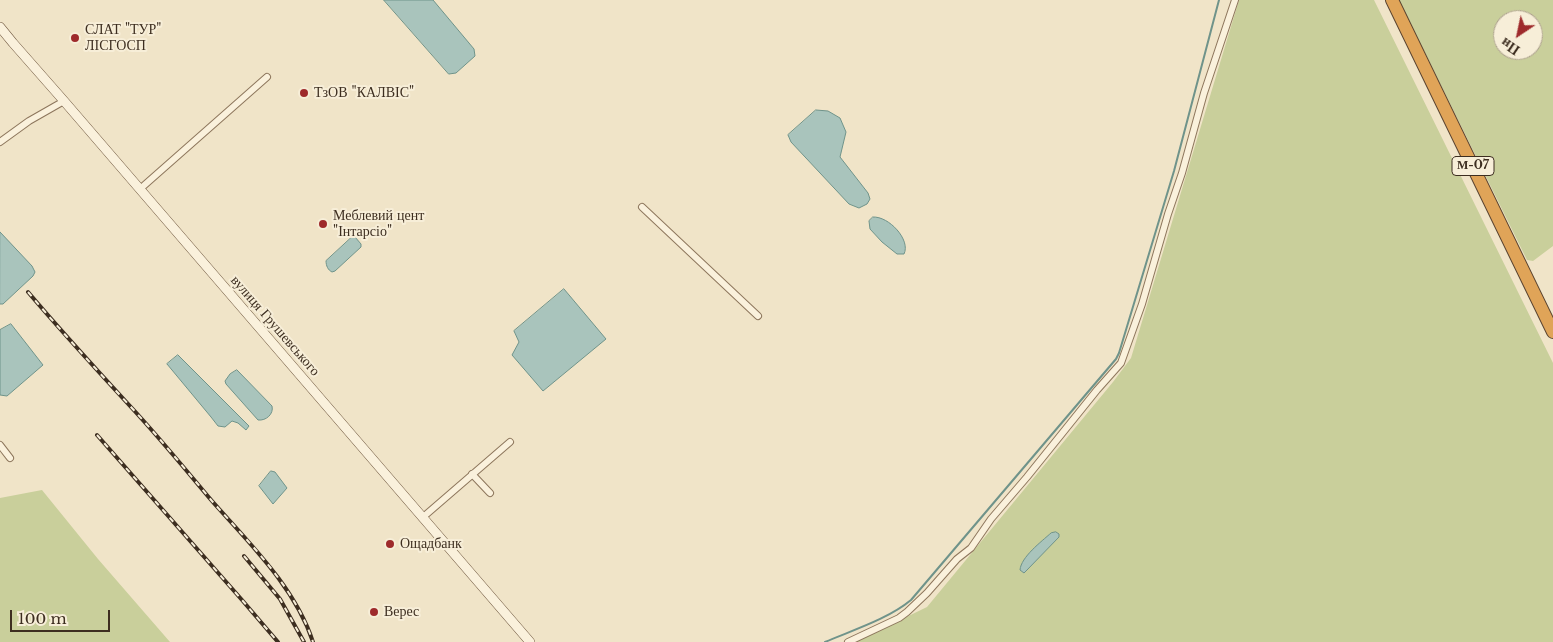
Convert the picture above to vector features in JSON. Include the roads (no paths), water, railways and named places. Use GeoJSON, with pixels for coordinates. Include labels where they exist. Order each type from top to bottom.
{"type":"FeatureCollection","features":[{"type":"Feature","properties":{"kind":"highway","name":"М-07"},"geometry":{"type":"LineString","coordinates":[[1392,0],[1553,332]]}},
{"type":"Feature","properties":{"kind":"street"},"geometry":{"type":"LineString","coordinates":[[848,642],[899,618],[926,594],[957,559],[971,548],[991,519],[1122,363],[1182,173],[1204,93],[1235,0]]}},
{"type":"Feature","properties":{"kind":"street","name":"вулиця Грушевського"},"geometry":{"type":"LineString","coordinates":[[0,26],[530,642]]}},
{"type":"Feature","properties":{"kind":"street"},"geometry":{"type":"LineString","coordinates":[[140,190],[266,77]]}},
{"type":"Feature","properties":{"kind":"street"},"geometry":{"type":"LineString","coordinates":[[0,142],[29,121],[64,101]]}},
{"type":"Feature","properties":{"kind":"street"},"geometry":{"type":"LineString","coordinates":[[642,207],[758,316]]}},
{"type":"Feature","properties":{"kind":"street"},"geometry":{"type":"LineString","coordinates":[[422,518],[510,442]]}},
{"type":"Feature","properties":{"kind":"street"},"geometry":{"type":"LineString","coordinates":[[0,445],[10,458]]}},
{"type":"Feature","properties":{"kind":"street"},"geometry":{"type":"LineString","coordinates":[[472,474],[490,493]]}},
{"type":"Feature","properties":{"kind":"water"},"geometry":{"type":"Polygon","coordinates":[[[384,0],[433,0],[474,49],[475,56],[456,73],[449,74],[384,0]]]}},
{"type":"Feature","properties":{"kind":"water"},"geometry":{"type":"Polygon","coordinates":[[[816,110],[828,111],[840,118],[846,132],[840,157],[868,193],[870,199],[867,204],[859,208],[849,204],[791,142],[788,135],[816,110]]]}},
{"type":"Feature","properties":{"kind":"water"},"geometry":{"type":"Polygon","coordinates":[[[873,217],[886,220],[897,230],[904,242],[904,254],[897,254],[870,229],[869,221],[873,217]]]}},
{"type":"Feature","properties":{"kind":"water"},"geometry":{"type":"Polygon","coordinates":[[[0,232],[32,266],[35,272],[3,304],[0,304],[0,232]]]}},
{"type":"Feature","properties":{"kind":"water"},"geometry":{"type":"Polygon","coordinates":[[[352,237],[355,237],[361,244],[361,247],[332,272],[326,265],[326,261],[352,237]]]}},
{"type":"Feature","properties":{"kind":"water"},"geometry":{"type":"Polygon","coordinates":[[[564,289],[606,339],[543,391],[512,355],[519,342],[514,331],[564,289]]]}},
{"type":"Feature","properties":{"kind":"water"},"geometry":{"type":"Polygon","coordinates":[[[11,324],[43,365],[7,396],[0,395],[0,330],[11,324]]]}},
{"type":"Feature","properties":{"kind":"water"},"geometry":{"type":"Polygon","coordinates":[[[178,355],[249,426],[246,430],[238,423],[232,421],[225,427],[218,426],[167,364],[178,355]]]}},
{"type":"Feature","properties":{"kind":"water"},"geometry":{"type":"Polygon","coordinates":[[[237,370],[272,406],[271,414],[266,418],[258,420],[226,384],[225,381],[230,374],[237,370]]]}},
{"type":"Feature","properties":{"kind":"water"},"geometry":{"type":"Polygon","coordinates":[[[271,471],[275,472],[287,488],[273,504],[259,486],[271,471]]]}},
{"type":"Feature","properties":{"kind":"water"},"geometry":{"type":"Polygon","coordinates":[[[1056,532],[1059,534],[1059,537],[1024,573],[1020,570],[1024,560],[1032,550],[1051,533],[1056,532]]]}},
{"type":"Feature","properties":{"kind":"waterway"},"geometry":{"type":"LineString","coordinates":[[825,642],[892,613],[911,600],[1116,359],[1174,171],[1219,0]]}},
{"type":"Feature","properties":{"kind":"railway"},"geometry":{"type":"LineString","coordinates":[[28,292],[151,429],[270,567],[295,603],[313,642]]}},
{"type":"Feature","properties":{"kind":"railway"},"geometry":{"type":"LineString","coordinates":[[97,435],[278,642]]}},
{"type":"Feature","properties":{"kind":"railway"},"geometry":{"type":"LineString","coordinates":[[244,556],[280,599],[304,642]]}},
{"type":"Feature","properties":{"kind":"place","name":"СЛАТ \"ТУР\" ЛІСГОСП"},"geometry":{"type":"Point","coordinates":[75,38]}},
{"type":"Feature","properties":{"kind":"place","name":"ТзОВ \"КАЛВІС\""},"geometry":{"type":"Point","coordinates":[304,93]}},
{"type":"Feature","properties":{"kind":"place","name":"Меблевий цент \"Інтарсіо\""},"geometry":{"type":"Point","coordinates":[323,224]}},
{"type":"Feature","properties":{"kind":"place","name":"Ощадбанк"},"geometry":{"type":"Point","coordinates":[390,544]}},
{"type":"Feature","properties":{"kind":"place","name":"Верес"},"geometry":{"type":"Point","coordinates":[374,612]}}]}
